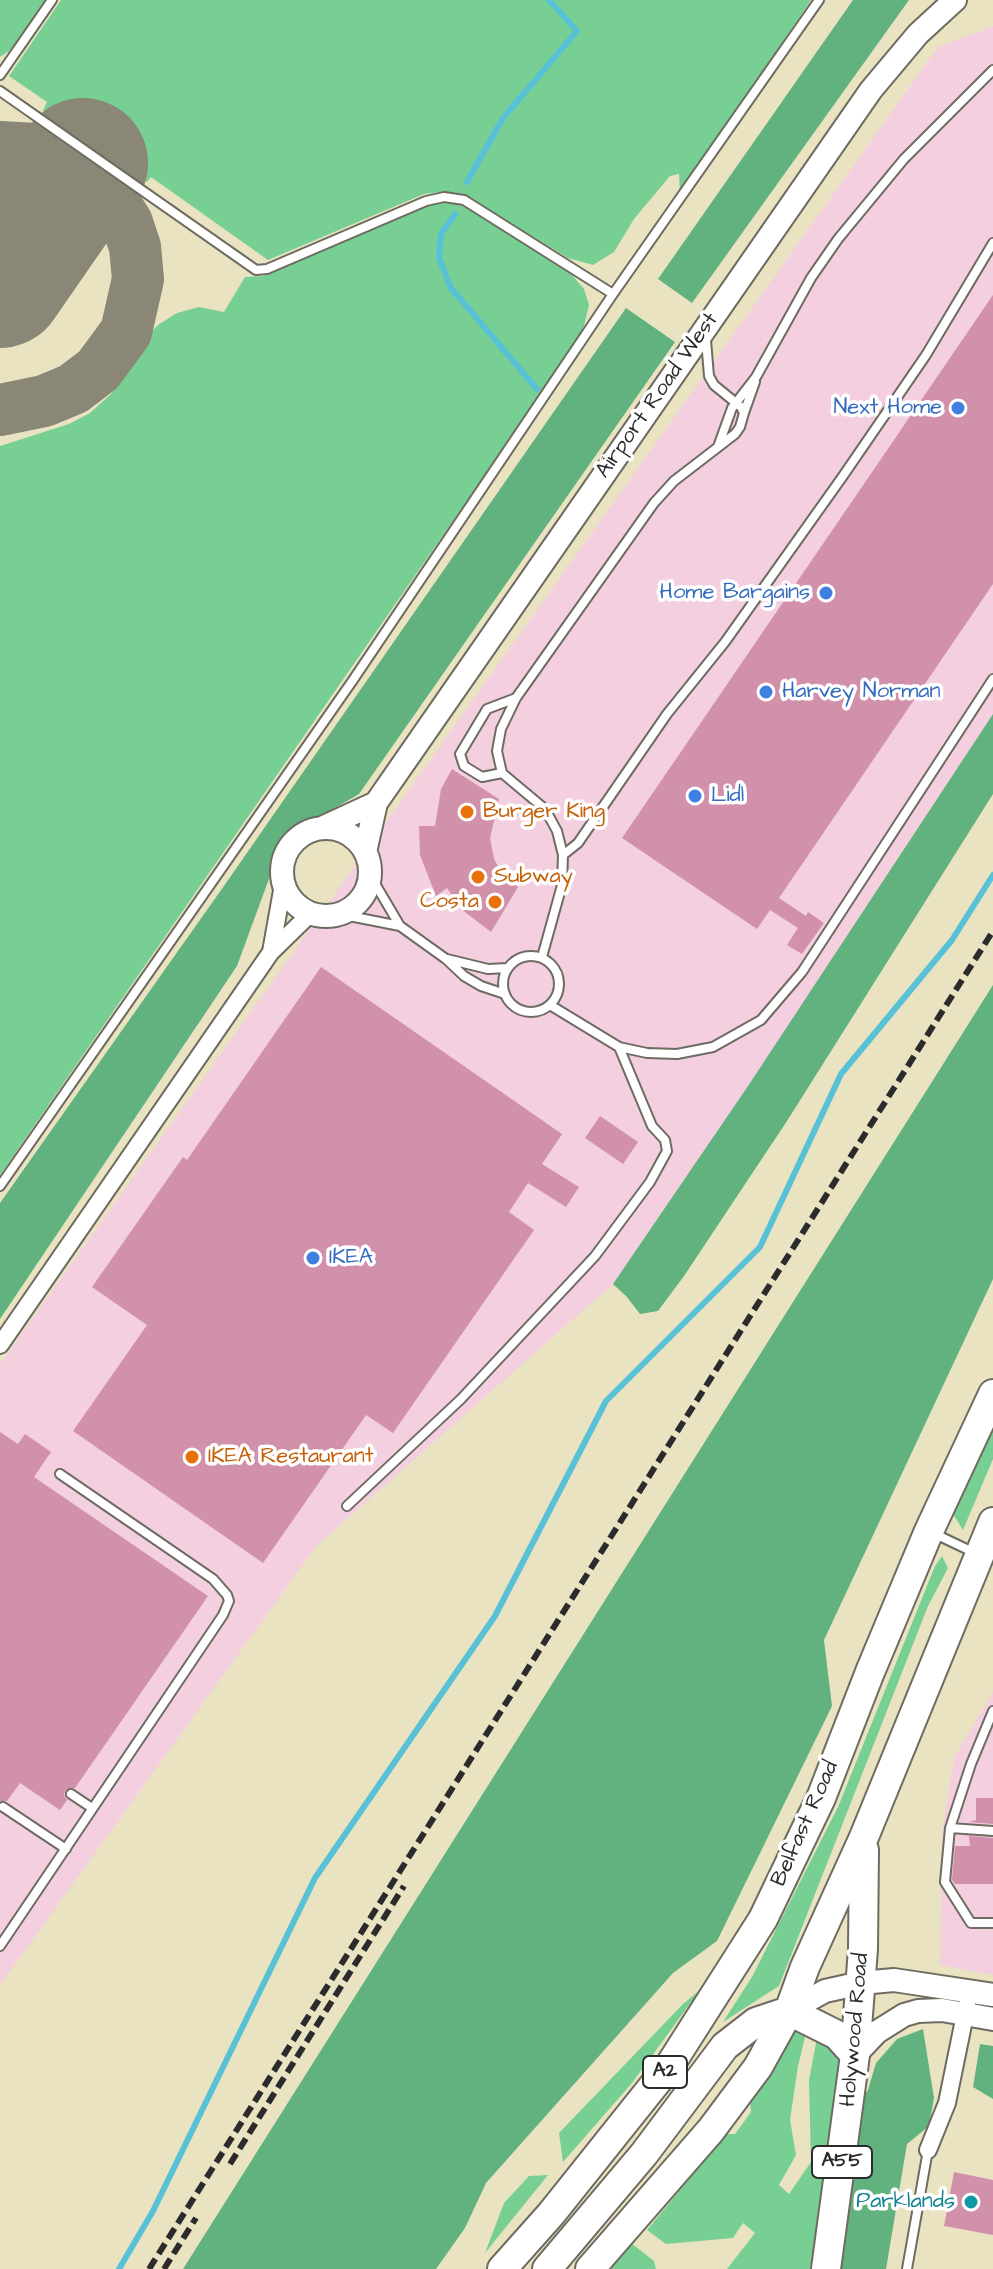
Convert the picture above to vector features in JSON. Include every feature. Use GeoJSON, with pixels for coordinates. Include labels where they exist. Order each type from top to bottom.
{"type":"FeatureCollection","features":[{"type":"Feature","properties":{"kind":"highway","name":"Belfast Road"},"geometry":{"type":"LineString","coordinates":[[551,2214],[670,2065],[763,1919],[821,1798],[929,1531],[993,1394]]}},
{"type":"Feature","properties":{"kind":"highway"},"geometry":{"type":"LineString","coordinates":[[590,2269],[711,2130],[758,2067],[789,2011],[993,1522]]}},
{"type":"Feature","properties":{"kind":"highway","name":"Holywood Road"},"geometry":{"type":"LineString","coordinates":[[826,2269],[855,2055],[861,1983],[864,1837]]}},
{"type":"Feature","properties":{"kind":"highway"},"geometry":{"type":"LineString","coordinates":[[551,2268],[644,2154],[725,2046],[756,2022],[789,2011],[837,2035],[855,2055]]}},
{"type":"Feature","properties":{"kind":"highway"},"geometry":{"type":"LineString","coordinates":[[551,2214],[551,2268]]}},
{"type":"Feature","properties":{"kind":"highway","name":"A2"},"geometry":{"type":"LineString","coordinates":[[502,2269],[551,2214]]}},
{"type":"Feature","properties":{"kind":"street","name":"Airport Road West"},"geometry":{"type":"LineString","coordinates":[[365,852],[376,803],[705,327],[871,90],[918,34],[955,0]]}},
{"type":"Feature","properties":{"kind":"street"},"geometry":{"type":"LineString","coordinates":[[324,827],[348,834],[365,852],[370,875],[362,897],[339,914],[311,913],[299,907],[283,885],[283,858],[299,836],[376,803]]}},
{"type":"Feature","properties":{"kind":"street"},"geometry":{"type":"LineString","coordinates":[[271,952],[283,885]]}},
{"type":"Feature","properties":{"kind":"street"},"geometry":{"type":"LineString","coordinates":[[0,1345],[271,952],[311,913]]}},
{"type":"Feature","properties":{"kind":"street"},"geometry":{"type":"LineString","coordinates":[[789,2011],[825,1991],[894,1980],[968,2003],[993,2019]]}},
{"type":"Feature","properties":{"kind":"street"},"geometry":{"type":"LineString","coordinates":[[855,2055],[877,2032],[904,2015],[942,2010],[993,1995]]}},
{"type":"Feature","properties":{"kind":"street"},"geometry":{"type":"LineString","coordinates":[[928,2150],[947,2103],[968,2003]]}},
{"type":"Feature","properties":{"kind":"lane"},"geometry":{"type":"LineString","coordinates":[[0,75],[52,0]]}},
{"type":"Feature","properties":{"kind":"lane"},"geometry":{"type":"LineString","coordinates":[[0,1186],[353,680],[613,294],[819,0]]}},
{"type":"Feature","properties":{"kind":"lane"},"geometry":{"type":"LineString","coordinates":[[719,445],[736,403],[756,377],[811,278],[866,202],[938,123],[993,70]]}},
{"type":"Feature","properties":{"kind":"lane"},"geometry":{"type":"LineString","coordinates":[[0,91],[256,270],[267,269],[426,201],[444,197],[464,200],[613,294]]}},
{"type":"Feature","properties":{"kind":"lane"},"geometry":{"type":"LineString","coordinates":[[563,855],[578,843],[667,714],[725,642],[843,476],[926,355],[993,243]]}},
{"type":"Feature","properties":{"kind":"lane"},"geometry":{"type":"LineString","coordinates":[[705,327],[709,376],[714,385],[744,413]]}},
{"type":"Feature","properties":{"kind":"lane"},"geometry":{"type":"LineString","coordinates":[[542,957],[562,885],[563,855],[557,831],[545,809],[502,773],[497,751],[501,729],[516,698],[654,503],[674,481],[735,434],[744,420],[756,377]]}},
{"type":"Feature","properties":{"kind":"lane"},"geometry":{"type":"LineString","coordinates":[[550,1005],[619,1047],[647,1053],[677,1054],[713,1047],[761,1020],[802,972],[993,679]]}},
{"type":"Feature","properties":{"kind":"lane"},"geometry":{"type":"LineString","coordinates":[[502,773],[482,777],[464,766],[460,754],[487,709],[516,698]]}},
{"type":"Feature","properties":{"kind":"lane"},"geometry":{"type":"LineString","coordinates":[[370,875],[400,926],[464,976],[505,994]]}},
{"type":"Feature","properties":{"kind":"lane"},"geometry":{"type":"LineString","coordinates":[[339,914],[400,926]]}},
{"type":"Feature","properties":{"kind":"lane"},"geometry":{"type":"LineString","coordinates":[[446,959],[488,969],[508,968],[523,957],[542,957],[550,962],[559,979],[560,988],[550,1005],[542,1010],[524,1012],[509,1002],[503,985],[508,968]]}},
{"type":"Feature","properties":{"kind":"lane"},"geometry":{"type":"LineString","coordinates":[[347,1506],[461,1399],[595,1256],[650,1182],[667,1151],[665,1140],[652,1126],[619,1047]]}},
{"type":"Feature","properties":{"kind":"lane"},"geometry":{"type":"LineString","coordinates":[[0,1946],[223,1615],[229,1601],[213,1579],[60,1474]]}},
{"type":"Feature","properties":{"kind":"lane"},"geometry":{"type":"LineString","coordinates":[[929,1531],[980,1555]]}},
{"type":"Feature","properties":{"kind":"lane"},"geometry":{"type":"LineString","coordinates":[[993,1711],[950,1828],[945,1882],[971,1923],[993,1923]]}},
{"type":"Feature","properties":{"kind":"lane"},"geometry":{"type":"LineString","coordinates":[[71,1794],[92,1808]]}},
{"type":"Feature","properties":{"kind":"lane"},"geometry":{"type":"LineString","coordinates":[[3,1807],[66,1849]]}},
{"type":"Feature","properties":{"kind":"lane"},"geometry":{"type":"LineString","coordinates":[[950,1828],[993,1831]]}},
{"type":"Feature","properties":{"kind":"lane"},"geometry":{"type":"LineString","coordinates":[[907,2269],[928,2150]]}},
{"type":"Feature","properties":{"kind":"shaded area"},"geometry":{"type":"Polygon","coordinates":[[[993,26],[993,714],[748,1086],[613,1284],[317,1545],[0,1985],[0,1364],[938,47],[993,26]]]}},
{"type":"Feature","properties":{"kind":"shaded area"},"geometry":{"type":"Polygon","coordinates":[[[993,1692],[993,1975],[940,1965],[942,1834],[954,1758],[993,1692]]]}},
{"type":"Feature","properties":{"kind":"green space"},"geometry":{"type":"Polygon","coordinates":[[[0,0],[48,0],[15,47],[0,57],[0,0]]]}},
{"type":"Feature","properties":{"kind":"green space"},"geometry":{"type":"Polygon","coordinates":[[[61,0],[811,0],[680,193],[679,174],[670,176],[634,219],[614,252],[593,265],[568,258],[471,199],[441,192],[424,194],[268,260],[151,177],[147,182],[43,111],[47,102],[9,76],[61,0]]]}},
{"type":"Feature","properties":{"kind":"green space"},"geometry":{"type":"Polygon","coordinates":[[[853,0],[909,0],[692,303],[658,279],[853,0]]]}},
{"type":"Feature","properties":{"kind":"green space"},"geometry":{"type":"Polygon","coordinates":[[[445,203],[464,206],[571,274],[584,289],[589,305],[584,326],[574,346],[0,1175],[0,446],[69,424],[90,413],[112,393],[143,341],[158,325],[177,313],[199,307],[224,312],[245,277],[263,276],[430,205],[445,203]]]}},
{"type":"Feature","properties":{"kind":"green space"},"geometry":{"type":"Polygon","coordinates":[[[626,308],[675,342],[359,794],[304,826],[281,846],[237,966],[0,1319],[0,1203],[626,308]]]}},
{"type":"Feature","properties":{"kind":"green space"},"geometry":{"type":"Polygon","coordinates":[[[993,714],[993,794],[787,1121],[684,1276],[658,1311],[640,1314],[613,1284],[748,1086],[993,714]]]}},
{"type":"Feature","properties":{"kind":"green space"},"geometry":{"type":"Polygon","coordinates":[[[993,985],[993,1279],[824,1640],[832,1706],[717,1941],[673,1973],[486,2183],[465,2228],[436,2269],[183,2269],[993,985]]]}},
{"type":"Feature","properties":{"kind":"green space"},"geometry":{"type":"Polygon","coordinates":[[[993,1429],[993,1459],[963,1530],[953,1514],[993,1429]]]}},
{"type":"Feature","properties":{"kind":"green space"},"geometry":{"type":"Polygon","coordinates":[[[942,1556],[948,1568],[928,1606],[779,1986],[723,2022],[752,1977],[838,1807],[935,1566],[942,1556]]]}},
{"type":"Feature","properties":{"kind":"green space"},"geometry":{"type":"Polygon","coordinates":[[[700,1990],[632,2083],[563,2162],[559,2133],[700,1990]]]}},
{"type":"Feature","properties":{"kind":"green space"},"geometry":{"type":"Polygon","coordinates":[[[923,2029],[934,2098],[929,2126],[907,2144],[886,2269],[839,2269],[862,2098],[868,2090],[876,2063],[897,2039],[923,2029]]]}},
{"type":"Feature","properties":{"kind":"green space"},"geometry":{"type":"Polygon","coordinates":[[[792,2031],[806,2033],[790,2120],[796,2155],[779,2185],[789,2194],[811,2162],[809,2080],[817,2038],[834,2051],[843,2073],[810,2269],[727,2269],[755,2233],[743,2223],[733,2238],[666,2244],[647,2230],[726,2134],[735,2134],[751,2112],[750,2101],[792,2031]]]}},
{"type":"Feature","properties":{"kind":"green space"},"geometry":{"type":"Polygon","coordinates":[[[980,2044],[993,2046],[993,2099],[973,2087],[980,2044]]]}},
{"type":"Feature","properties":{"kind":"green space"},"geometry":{"type":"Polygon","coordinates":[[[548,2175],[485,2253],[504,2203],[529,2176],[548,2175]]]}},
{"type":"Feature","properties":{"kind":"green space"},"geometry":{"type":"Polygon","coordinates":[[[631,2243],[654,2261],[656,2269],[610,2269],[631,2243]]]}},
{"type":"Feature","properties":{"kind":"building"},"geometry":{"type":"Polygon","coordinates":[[[993,295],[993,584],[779,898],[806,916],[808,912],[824,923],[802,954],[787,945],[798,928],[770,910],[757,929],[622,838],[993,295]]]}},
{"type":"Feature","properties":{"kind":"building"},"geometry":{"type":"Polygon","coordinates":[[[452,769],[499,799],[490,838],[494,859],[503,875],[518,887],[491,932],[461,909],[447,888],[436,896],[420,855],[419,826],[435,826],[441,789],[452,769]]]}},
{"type":"Feature","properties":{"kind":"building","name":"IKEA"},"geometry":{"type":"Polygon","coordinates":[[[321,967],[562,1134],[542,1164],[579,1187],[566,1207],[528,1183],[509,1212],[534,1230],[393,1433],[366,1415],[263,1563],[73,1431],[147,1325],[92,1287],[183,1157],[187,1160],[321,967]]]}},
{"type":"Feature","properties":{"kind":"building"},"geometry":{"type":"Polygon","coordinates":[[[600,1116],[638,1142],[623,1164],[585,1138],[600,1116]]]}},
{"type":"Feature","properties":{"kind":"building"},"geometry":{"type":"Polygon","coordinates":[[[0,1432],[18,1444],[25,1434],[51,1452],[34,1477],[208,1596],[75,1788],[66,1790],[67,1800],[60,1810],[20,1783],[7,1801],[0,1801],[0,1432]]]}},
{"type":"Feature","properties":{"kind":"building"},"geometry":{"type":"Polygon","coordinates":[[[976,1798],[993,1798],[993,1824],[969,1822],[976,1820],[976,1798]]]}},
{"type":"Feature","properties":{"kind":"building"},"geometry":{"type":"Polygon","coordinates":[[[969,1836],[993,1838],[993,1884],[955,1884],[952,1880],[955,1846],[970,1846],[969,1836]]]}},
{"type":"Feature","properties":{"kind":"building","name":"Parklands"},"geometry":{"type":"Polygon","coordinates":[[[954,2172],[993,2180],[993,2235],[944,2226],[954,2172]]]}},
{"type":"Feature","properties":{"kind":"waterway"},"geometry":{"type":"LineString","coordinates":[[467,182],[503,118],[577,31],[549,0]]}},
{"type":"Feature","properties":{"kind":"waterway"},"geometry":{"type":"LineString","coordinates":[[455,214],[441,234],[439,258],[451,288],[537,389]]}},
{"type":"Feature","properties":{"kind":"waterway"},"geometry":{"type":"LineString","coordinates":[[119,2269],[153,2211],[315,1878],[495,1616],[606,1401],[760,1247],[841,1074],[952,940],[993,875]]}},
{"type":"Feature","properties":{"kind":"taxiway"},"geometry":{"type":"LineString","coordinates":[[0,147],[36,149],[58,156],[80,168],[108,193],[127,223],[135,247],[138,279],[126,332],[98,370],[73,389],[44,401],[0,410]]}},
{"type":"Feature","properties":{"kind":"runway"},"geometry":{"type":"LineString","coordinates":[[0,283],[83,163]]}},
{"type":"Feature","properties":{"kind":"railway"},"geometry":{"type":"LineString","coordinates":[[149,2269],[993,931]]}},
{"type":"Feature","properties":{"kind":"railway"},"geometry":{"type":"LineString","coordinates":[[230,2164],[404,1886]]}},
{"type":"Feature","properties":{"kind":"railway"},"geometry":{"type":"LineString","coordinates":[[164,2269],[196,2218]]}},
{"type":"Feature","properties":{"kind":"place","name":"Next Home"},"geometry":{"type":"Point","coordinates":[958,408]}},
{"type":"Feature","properties":{"kind":"place","name":"Home Bargains"},"geometry":{"type":"Point","coordinates":[826,593]}},
{"type":"Feature","properties":{"kind":"place","name":"Harvey Norman"},"geometry":{"type":"Point","coordinates":[766,692]}},
{"type":"Feature","properties":{"kind":"place","name":"Lidl"},"geometry":{"type":"Point","coordinates":[695,796]}},
{"type":"Feature","properties":{"kind":"place","name":"Burger King"},"geometry":{"type":"Point","coordinates":[467,812]}},
{"type":"Feature","properties":{"kind":"place","name":"Subway"},"geometry":{"type":"Point","coordinates":[478,877]}},
{"type":"Feature","properties":{"kind":"place","name":"Costa"},"geometry":{"type":"Point","coordinates":[495,902]}},
{"type":"Feature","properties":{"kind":"place","name":"IKEA"},"geometry":{"type":"Point","coordinates":[313,1258]}},
{"type":"Feature","properties":{"kind":"place","name":"IKEA Restaurant"},"geometry":{"type":"Point","coordinates":[192,1457]}},
{"type":"Feature","properties":{"kind":"place","name":"Parklands"},"geometry":{"type":"Point","coordinates":[971,2202]}}]}
